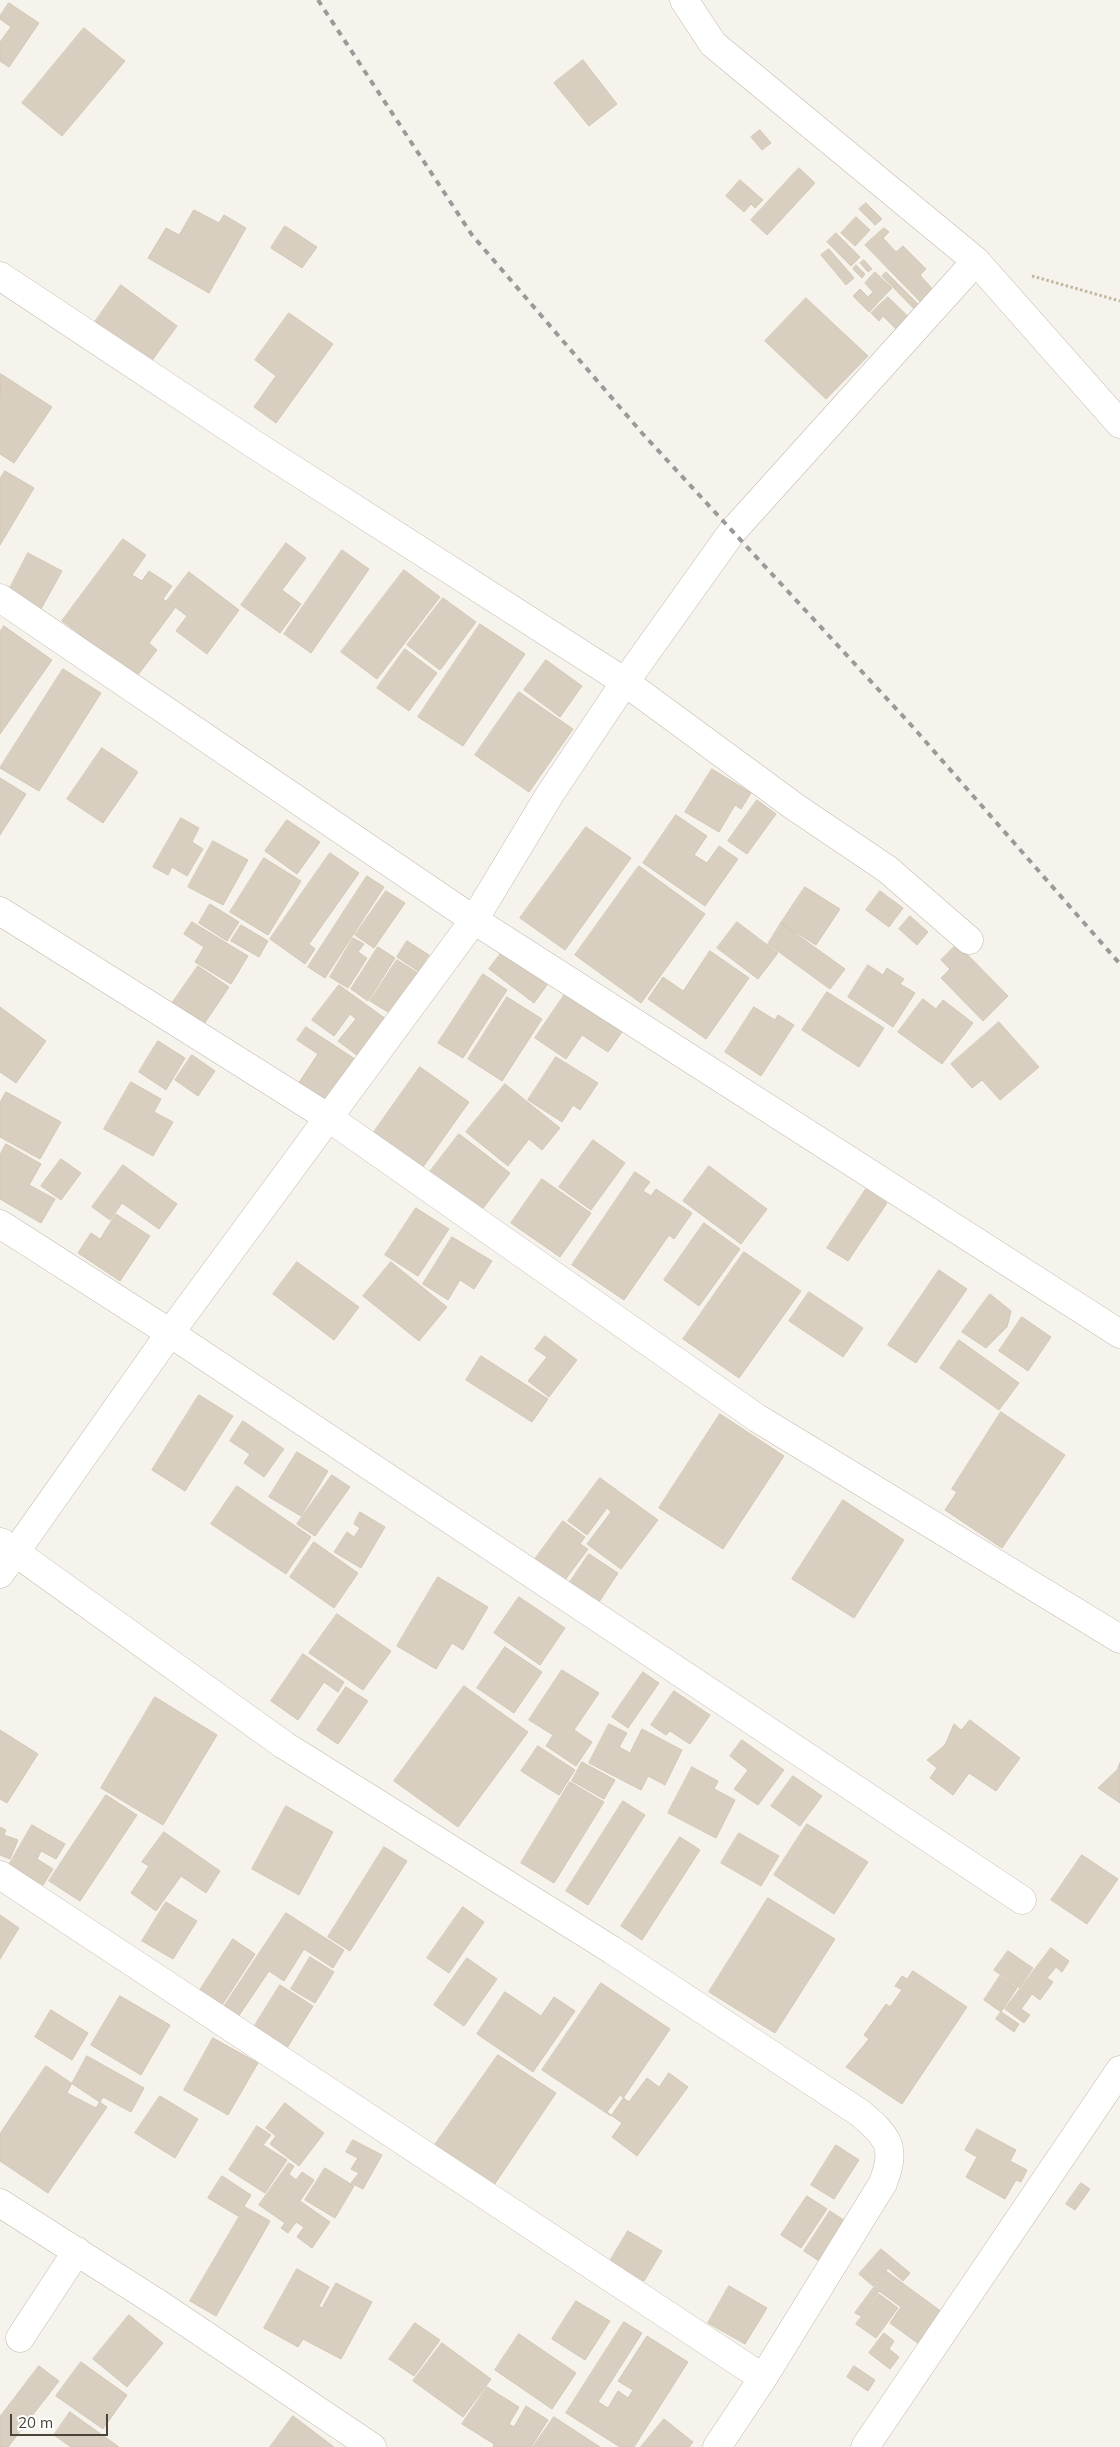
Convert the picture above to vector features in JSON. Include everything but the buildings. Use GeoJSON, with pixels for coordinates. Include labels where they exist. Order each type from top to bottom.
{"type":"FeatureCollection","features":[{"type":"Feature","properties":{"kind":"street"},"geometry":{"type":"LineString","coordinates":[[684,0],[713,44],[976,261],[1120,424]]}},
{"type":"Feature","properties":{"kind":"street"},"geometry":{"type":"LineString","coordinates":[[0,1574],[8,1546],[170,1333],[474,920],[550,794],[625,682],[732,532],[976,261]]}},
{"type":"Feature","properties":{"kind":"street"},"geometry":{"type":"LineString","coordinates":[[0,276],[248,441],[625,682],[795,807],[887,869],[969,940]]}},
{"type":"Feature","properties":{"kind":"street"},"geometry":{"type":"LineString","coordinates":[[0,598],[474,920],[1120,1334]]}},
{"type":"Feature","properties":{"kind":"street"},"geometry":{"type":"LineString","coordinates":[[0,911],[329,1118],[758,1418],[1120,1639]]}},
{"type":"Feature","properties":{"kind":"street"},"geometry":{"type":"LineString","coordinates":[[0,1224],[170,1333],[1022,1900]]}},
{"type":"Feature","properties":{"kind":"street"},"geometry":{"type":"LineString","coordinates":[[8,1546],[284,1745],[612,1950],[860,2113],[880,2130],[888,2144],[891,2162],[883,2182],[763,2378],[729,2443]]}},
{"type":"Feature","properties":{"kind":"street"},"geometry":{"type":"LineString","coordinates":[[0,1875],[763,2378]]}},
{"type":"Feature","properties":{"kind":"street"},"geometry":{"type":"LineString","coordinates":[[866,2447],[1120,2070]]}},
{"type":"Feature","properties":{"kind":"street"},"geometry":{"type":"LineString","coordinates":[[0,2204],[159,2304],[372,2447]]}},
{"type":"Feature","properties":{"kind":"street"},"geometry":{"type":"LineString","coordinates":[[20,2338],[77,2252]]}},
{"type":"Feature","properties":{"kind":"path"},"geometry":{"type":"LineString","coordinates":[[1024,274],[1120,301]]}},
{"type":"Feature","properties":{"kind":"railway"},"geometry":{"type":"LineString","coordinates":[[318,0],[472,235],[642,433],[912,726],[1120,964]]}}]}
